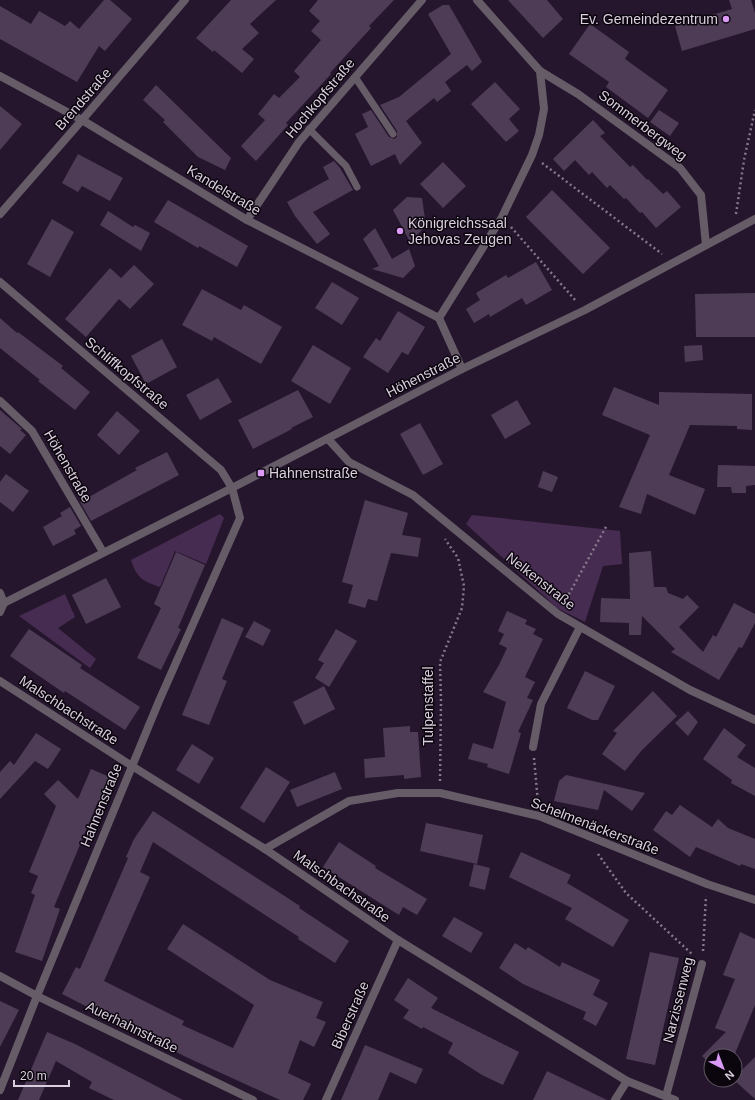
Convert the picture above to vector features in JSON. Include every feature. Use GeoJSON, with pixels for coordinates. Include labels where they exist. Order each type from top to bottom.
{"type":"FeatureCollection","features":[{"type":"Feature","properties":{"kind":"street","name":"Brendstraße"},"geometry":{"type":"LineString","coordinates":[[0,214],[185,0]]}},
{"type":"Feature","properties":{"kind":"street","name":"Hochkopfstraße"},"geometry":{"type":"LineString","coordinates":[[247,220],[309,129],[422,0]]}},
{"type":"Feature","properties":{"kind":"street","name":"Sommerbergweg"},"geometry":{"type":"LineString","coordinates":[[477,0],[540,71],[578,94],[680,168],[701,195],[706,245]]}},
{"type":"Feature","properties":{"kind":"street"},"geometry":{"type":"LineString","coordinates":[[462,368],[439,318],[502,217],[532,155],[539,135],[544,109],[540,71]]}},
{"type":"Feature","properties":{"kind":"street","name":"Kandelstraße"},"geometry":{"type":"LineString","coordinates":[[0,76],[82,120],[247,220],[439,318]]}},
{"type":"Feature","properties":{"kind":"street","name":"Höhenstraße"},"geometry":{"type":"LineString","coordinates":[[4,603],[328,439],[462,368],[585,310],[755,219]]}},
{"type":"Feature","properties":{"kind":"street","name":"Schliffkopfstraße"},"geometry":{"type":"LineString","coordinates":[[0,282],[221,470],[232,488]]}},
{"type":"Feature","properties":{"kind":"street","name":"Höhenstraße"},"geometry":{"type":"LineString","coordinates":[[0,401],[32,431],[103,552]]}},
{"type":"Feature","properties":{"kind":"street","name":"Nelkenstraße"},"geometry":{"type":"LineString","coordinates":[[328,439],[349,462],[413,495],[558,614],[690,690],[755,720]]}},
{"type":"Feature","properties":{"kind":"street","name":"Hahnenstraße"},"geometry":{"type":"LineString","coordinates":[[0,1090],[37,996],[159,701],[240,518],[232,488]]}},
{"type":"Feature","properties":{"kind":"street"},"geometry":{"type":"LineString","coordinates":[[0,592],[4,603],[0,612]]}},
{"type":"Feature","properties":{"kind":"street"},"geometry":{"type":"LineString","coordinates":[[533,747],[541,704],[580,627]]}},
{"type":"Feature","properties":{"kind":"street","name":"Malschbachstraße"},"geometry":{"type":"LineString","coordinates":[[0,680],[132,766],[265,849],[398,940],[627,1081],[675,1100]]}},
{"type":"Feature","properties":{"kind":"street","name":"Schelmenäckerstraße"},"geometry":{"type":"LineString","coordinates":[[265,849],[349,801],[398,793],[440,793],[539,816],[707,884],[755,900]]}},
{"type":"Feature","properties":{"kind":"street","name":"Biberstraße"},"geometry":{"type":"LineString","coordinates":[[326,1100],[398,940]]}},
{"type":"Feature","properties":{"kind":"street","name":"Narzissenweg"},"geometry":{"type":"LineString","coordinates":[[666,1096],[702,964]]}},
{"type":"Feature","properties":{"kind":"street","name":"Auerhahnstraße"},"geometry":{"type":"LineString","coordinates":[[0,976],[37,996],[253,1100]]}},
{"type":"Feature","properties":{"kind":"street"},"geometry":{"type":"LineString","coordinates":[[615,1100],[627,1081]]}},
{"type":"Feature","properties":{"kind":"lane"},"geometry":{"type":"LineString","coordinates":[[355,77],[393,134]]}},
{"type":"Feature","properties":{"kind":"lane"},"geometry":{"type":"LineString","coordinates":[[309,129],[346,166],[357,187]]}},
{"type":"Feature","properties":{"kind":"path"},"geometry":{"type":"LineString","coordinates":[[733,231],[744,160],[755,110]]}},
{"type":"Feature","properties":{"kind":"path"},"geometry":{"type":"LineString","coordinates":[[532,155],[674,263]]}},
{"type":"Feature","properties":{"kind":"path"},"geometry":{"type":"LineString","coordinates":[[502,217],[585,310]]}},
{"type":"Feature","properties":{"kind":"path"},"geometry":{"type":"LineString","coordinates":[[570,594],[607,525]]}},
{"type":"Feature","properties":{"kind":"path","name":"Tulpenstaffel"},"geometry":{"type":"LineString","coordinates":[[440,793],[440,662],[462,608],[464,586],[458,558],[444,539]]}},
{"type":"Feature","properties":{"kind":"path"},"geometry":{"type":"LineString","coordinates":[[533,747],[539,816]]}},
{"type":"Feature","properties":{"kind":"path"},"geometry":{"type":"LineString","coordinates":[[583,833],[626,893],[702,964]]}},
{"type":"Feature","properties":{"kind":"path","name":"Narzissenweg"},"geometry":{"type":"LineString","coordinates":[[702,964],[707,884]]}},
{"type":"Feature","properties":{"kind":"shaded area"},"geometry":{"type":"Polygon","coordinates":[[[220,514],[224,518],[206,564],[175,551],[160,587],[144,581],[138,575],[131,560],[220,514]]]}},
{"type":"Feature","properties":{"kind":"shaded area"},"geometry":{"type":"Polygon","coordinates":[[[472,515],[620,531],[622,564],[603,566],[585,622],[557,608],[466,524],[472,515]]]}},
{"type":"Feature","properties":{"kind":"shaded area"},"geometry":{"type":"Polygon","coordinates":[[[65,594],[75,617],[58,628],[96,659],[90,668],[19,616],[65,594]]]}},
{"type":"Feature","properties":{"kind":"building"},"geometry":{"type":"Polygon","coordinates":[[[104,0],[110,0],[132,19],[105,51],[99,46],[77,82],[0,39],[0,6],[31,24],[39,11],[65,26],[70,21],[79,29],[104,0]]]}},
{"type":"Feature","properties":{"kind":"building"},"geometry":{"type":"Polygon","coordinates":[[[231,0],[276,0],[250,24],[259,33],[242,49],[254,59],[242,73],[214,50],[213,52],[196,38],[231,0]]]}},
{"type":"Feature","properties":{"kind":"building"},"geometry":{"type":"Polygon","coordinates":[[[318,0],[394,0],[369,26],[371,28],[286,123],[288,125],[256,161],[241,146],[265,120],[258,114],[274,94],[279,98],[300,77],[294,71],[321,40],[311,31],[320,21],[309,11],[318,0]]]}},
{"type":"Feature","properties":{"kind":"building"},"geometry":{"type":"Polygon","coordinates":[[[508,0],[547,0],[563,19],[543,38],[508,0]]]}},
{"type":"Feature","properties":{"kind":"building","name":"Ev. Gemeindezentrum"},"geometry":{"type":"Polygon","coordinates":[[[729,0],[751,0],[755,13],[755,29],[682,51],[675,26],[732,9],[729,0]]]}},
{"type":"Feature","properties":{"kind":"building"},"geometry":{"type":"Polygon","coordinates":[[[443,5],[449,5],[482,62],[472,71],[467,65],[445,82],[451,91],[437,102],[434,98],[406,121],[422,143],[400,165],[395,154],[371,166],[355,134],[368,127],[362,114],[371,110],[389,137],[394,139],[397,137],[397,131],[380,105],[399,97],[451,54],[428,14],[443,5]]]}},
{"type":"Feature","properties":{"kind":"building"},"geometry":{"type":"Polygon","coordinates":[[[590,24],[629,52],[625,59],[668,90],[648,118],[606,87],[609,82],[569,54],[590,24]]]}},
{"type":"Feature","properties":{"kind":"building"},"geometry":{"type":"Polygon","coordinates":[[[495,82],[520,109],[509,119],[519,131],[506,142],[471,104],[495,82]]]}},
{"type":"Feature","properties":{"kind":"building"},"geometry":{"type":"Polygon","coordinates":[[[156,85],[231,158],[225,170],[198,157],[163,122],[165,120],[143,100],[156,85]]]}},
{"type":"Feature","properties":{"kind":"building"},"geometry":{"type":"Polygon","coordinates":[[[0,106],[22,124],[0,150],[0,106]]]}},
{"type":"Feature","properties":{"kind":"building"},"geometry":{"type":"Polygon","coordinates":[[[659,110],[679,123],[670,136],[650,122],[659,110]]]}},
{"type":"Feature","properties":{"kind":"building"},"geometry":{"type":"Polygon","coordinates":[[[593,120],[605,133],[600,136],[630,167],[633,165],[663,194],[667,191],[681,207],[656,228],[642,212],[640,213],[626,198],[624,199],[610,185],[607,188],[592,172],[589,175],[575,160],[564,171],[553,159],[593,120]]]}},
{"type":"Feature","properties":{"kind":"building"},"geometry":{"type":"Polygon","coordinates":[[[78,154],[123,178],[110,201],[82,186],[78,192],[62,183],[78,154]]]}},
{"type":"Feature","properties":{"kind":"building"},"geometry":{"type":"Polygon","coordinates":[[[334,161],[353,190],[313,212],[330,234],[317,244],[295,216],[287,202],[329,179],[323,167],[334,161]]]}},
{"type":"Feature","properties":{"kind":"building"},"geometry":{"type":"Polygon","coordinates":[[[443,162],[466,186],[443,208],[420,184],[443,162]]]}},
{"type":"Feature","properties":{"kind":"building"},"geometry":{"type":"Polygon","coordinates":[[[552,190],[610,248],[583,274],[526,217],[552,190]]]}},
{"type":"Feature","properties":{"kind":"building"},"geometry":{"type":"Polygon","coordinates":[[[407,197],[422,198],[426,226],[410,242],[393,210],[407,197]]]}},
{"type":"Feature","properties":{"kind":"building"},"geometry":{"type":"Polygon","coordinates":[[[168,200],[248,246],[237,267],[199,246],[198,248],[154,222],[168,200]]]}},
{"type":"Feature","properties":{"kind":"building"},"geometry":{"type":"Polygon","coordinates":[[[108,211],[133,227],[135,225],[150,233],[141,251],[100,225],[108,211]]]}},
{"type":"Feature","properties":{"kind":"building"},"geometry":{"type":"Polygon","coordinates":[[[52,219],[74,232],[50,277],[27,264],[52,219]]]}},
{"type":"Feature","properties":{"kind":"building"},"geometry":{"type":"Polygon","coordinates":[[[375,228],[392,259],[409,249],[415,266],[403,278],[372,269],[379,266],[363,239],[375,228]]]}},
{"type":"Feature","properties":{"kind":"building"},"geometry":{"type":"Polygon","coordinates":[[[536,262],[552,290],[526,305],[522,298],[490,317],[489,314],[474,323],[466,309],[480,300],[476,293],[506,275],[508,278],[536,262]]]}},
{"type":"Feature","properties":{"kind":"building"},"geometry":{"type":"Polygon","coordinates":[[[134,265],[154,284],[130,309],[119,299],[86,337],[65,319],[110,268],[121,278],[134,265]]]}},
{"type":"Feature","properties":{"kind":"building"},"geometry":{"type":"Polygon","coordinates":[[[332,282],[359,298],[342,325],[315,308],[332,282]]]}},
{"type":"Feature","properties":{"kind":"building"},"geometry":{"type":"Polygon","coordinates":[[[202,289],[241,310],[244,305],[282,327],[261,364],[214,337],[212,341],[182,325],[202,289]]]}},
{"type":"Feature","properties":{"kind":"building"},"geometry":{"type":"Polygon","coordinates":[[[755,293],[755,337],[696,337],[695,294],[755,293]]]}},
{"type":"Feature","properties":{"kind":"building"},"geometry":{"type":"Polygon","coordinates":[[[398,311],[425,327],[408,355],[402,352],[388,373],[363,357],[376,338],[380,341],[398,311]]]}},
{"type":"Feature","properties":{"kind":"building"},"geometry":{"type":"Polygon","coordinates":[[[0,318],[17,333],[18,332],[63,366],[61,368],[90,392],[75,410],[38,381],[40,380],[0,348],[0,318]]]}},
{"type":"Feature","properties":{"kind":"building"},"geometry":{"type":"Polygon","coordinates":[[[162,339],[177,367],[146,384],[131,356],[162,339]]]}},
{"type":"Feature","properties":{"kind":"building"},"geometry":{"type":"Polygon","coordinates":[[[313,345],[351,368],[330,404],[291,381],[313,345]]]}},
{"type":"Feature","properties":{"kind":"building"},"geometry":{"type":"Polygon","coordinates":[[[702,345],[703,360],[685,362],[684,346],[702,345]]]}},
{"type":"Feature","properties":{"kind":"building"},"geometry":{"type":"Polygon","coordinates":[[[218,378],[232,402],[200,420],[186,395],[218,378]]]}},
{"type":"Feature","properties":{"kind":"building"},"geometry":{"type":"Polygon","coordinates":[[[614,387],[659,405],[659,392],[752,394],[752,430],[737,429],[737,426],[690,425],[669,475],[705,489],[695,515],[647,494],[641,514],[619,507],[650,435],[602,415],[614,387]]]}},
{"type":"Feature","properties":{"kind":"building"},"geometry":{"type":"Polygon","coordinates":[[[298,390],[313,417],[253,449],[238,420],[298,390]]]}},
{"type":"Feature","properties":{"kind":"building"},"geometry":{"type":"Polygon","coordinates":[[[517,400],[531,424],[505,439],[491,415],[517,400]]]}},
{"type":"Feature","properties":{"kind":"building"},"geometry":{"type":"Polygon","coordinates":[[[0,410],[22,429],[20,430],[26,435],[10,454],[0,446],[0,410]]]}},
{"type":"Feature","properties":{"kind":"building"},"geometry":{"type":"Polygon","coordinates":[[[117,411],[140,431],[119,455],[97,435],[117,411]]]}},
{"type":"Feature","properties":{"kind":"building"},"geometry":{"type":"Polygon","coordinates":[[[420,423],[443,464],[423,475],[400,434],[420,423]]]}},
{"type":"Feature","properties":{"kind":"building"},"geometry":{"type":"Polygon","coordinates":[[[167,452],[179,475],[91,521],[80,502],[137,470],[135,468],[167,452]]]}},
{"type":"Feature","properties":{"kind":"building"},"geometry":{"type":"Polygon","coordinates":[[[718,465],[755,466],[755,485],[746,486],[746,493],[732,493],[731,487],[717,487],[718,465]]]}},
{"type":"Feature","properties":{"kind":"building"},"geometry":{"type":"Polygon","coordinates":[[[543,471],[558,477],[552,492],[538,487],[543,471]]]}},
{"type":"Feature","properties":{"kind":"building"},"geometry":{"type":"Polygon","coordinates":[[[6,474],[29,491],[13,512],[0,502],[0,482],[6,474]]]}},
{"type":"Feature","properties":{"kind":"building"},"geometry":{"type":"Polygon","coordinates":[[[365,500],[408,513],[402,535],[421,538],[418,557],[391,553],[377,601],[368,599],[365,608],[348,603],[353,585],[342,582],[365,500]]]}},
{"type":"Feature","properties":{"kind":"building"},"geometry":{"type":"Polygon","coordinates":[[[70,507],[81,526],[74,530],[76,534],[53,546],[43,527],[62,516],[60,513],[70,507]]]}},
{"type":"Feature","properties":{"kind":"building"},"geometry":{"type":"Polygon","coordinates":[[[651,551],[654,587],[666,587],[668,593],[683,599],[687,595],[699,607],[679,627],[703,652],[713,635],[716,637],[734,603],[755,614],[755,623],[742,648],[739,647],[719,680],[671,652],[675,649],[642,616],[641,635],[629,635],[629,623],[600,622],[601,598],[630,599],[629,553],[651,551]]]}},
{"type":"Feature","properties":{"kind":"building"},"geometry":{"type":"Polygon","coordinates":[[[176,552],[205,565],[178,628],[181,629],[161,670],[137,658],[161,608],[154,604],[176,552]]]}},
{"type":"Feature","properties":{"kind":"building"},"geometry":{"type":"Polygon","coordinates":[[[106,578],[121,607],[86,624],[72,595],[106,578]]]}},
{"type":"Feature","properties":{"kind":"building"},"geometry":{"type":"Polygon","coordinates":[[[507,611],[527,620],[525,624],[536,629],[533,634],[543,639],[525,677],[535,682],[527,698],[533,700],[518,732],[521,733],[509,774],[487,767],[488,764],[468,759],[473,743],[493,749],[506,702],[483,692],[507,648],[499,644],[504,634],[498,631],[507,611]]]}},
{"type":"Feature","properties":{"kind":"building"},"geometry":{"type":"Polygon","coordinates":[[[222,618],[244,628],[222,679],[227,681],[209,725],[182,715],[222,618]]]}},
{"type":"Feature","properties":{"kind":"building"},"geometry":{"type":"Polygon","coordinates":[[[254,621],[271,630],[263,646],[245,637],[254,621]]]}},
{"type":"Feature","properties":{"kind":"building"},"geometry":{"type":"Polygon","coordinates":[[[29,629],[82,665],[80,668],[140,707],[125,730],[65,691],[64,693],[10,656],[29,629]]]}},
{"type":"Feature","properties":{"kind":"building"},"geometry":{"type":"Polygon","coordinates":[[[336,629],[357,641],[329,687],[315,678],[324,663],[318,660],[336,629]]]}},
{"type":"Feature","properties":{"kind":"building"},"geometry":{"type":"Polygon","coordinates":[[[585,671],[615,686],[598,720],[592,720],[567,708],[585,671]]]}},
{"type":"Feature","properties":{"kind":"building"},"geometry":{"type":"Polygon","coordinates":[[[324,686],[335,709],[304,725],[293,702],[324,686]]]}},
{"type":"Feature","properties":{"kind":"building"},"geometry":{"type":"Polygon","coordinates":[[[653,691],[677,716],[642,750],[625,771],[602,754],[617,733],[613,731],[653,691]]]}},
{"type":"Feature","properties":{"kind":"building"},"geometry":{"type":"Polygon","coordinates":[[[688,711],[698,722],[688,736],[675,723],[688,711]]]}},
{"type":"Feature","properties":{"kind":"building"},"geometry":{"type":"Polygon","coordinates":[[[410,726],[410,732],[418,732],[421,777],[404,779],[404,775],[365,778],[364,759],[385,757],[383,728],[410,726]]]}},
{"type":"Feature","properties":{"kind":"building"},"geometry":{"type":"Polygon","coordinates":[[[724,728],[746,745],[737,757],[755,768],[755,796],[731,783],[732,780],[703,759],[724,728]]]}},
{"type":"Feature","properties":{"kind":"building"},"geometry":{"type":"Polygon","coordinates":[[[36,733],[61,749],[48,769],[35,761],[0,799],[0,772],[10,761],[14,765],[36,733]]]}},
{"type":"Feature","properties":{"kind":"building"},"geometry":{"type":"Polygon","coordinates":[[[192,744],[214,758],[199,784],[176,770],[192,744]]]}},
{"type":"Feature","properties":{"kind":"building"},"geometry":{"type":"Polygon","coordinates":[[[266,767],[290,782],[264,823],[240,808],[266,767]]]}},
{"type":"Feature","properties":{"kind":"building"},"geometry":{"type":"Polygon","coordinates":[[[91,769],[112,778],[100,805],[97,804],[54,907],[60,909],[42,961],[15,952],[35,895],[31,893],[38,876],[29,872],[56,806],[44,794],[58,780],[78,799],[91,769]]]}},
{"type":"Feature","properties":{"kind":"building"},"geometry":{"type":"Polygon","coordinates":[[[335,772],[342,789],[297,807],[290,790],[335,772]]]}},
{"type":"Feature","properties":{"kind":"building"},"geometry":{"type":"Polygon","coordinates":[[[566,775],[645,793],[632,811],[604,790],[598,810],[554,801],[559,781],[566,775]]]}},
{"type":"Feature","properties":{"kind":"building"},"geometry":{"type":"Polygon","coordinates":[[[680,805],[712,827],[718,819],[728,828],[755,839],[755,869],[741,864],[740,866],[696,847],[690,857],[653,830],[666,811],[672,815],[680,805]]]}},
{"type":"Feature","properties":{"kind":"building"},"geometry":{"type":"Polygon","coordinates":[[[153,811],[300,906],[299,908],[349,941],[335,963],[298,939],[299,937],[153,842],[140,872],[150,877],[104,981],[184,1021],[182,1025],[233,1048],[254,1005],[167,949],[183,924],[270,980],[323,1002],[316,1018],[326,1022],[314,1047],[300,1040],[288,1073],[311,1084],[303,1100],[280,1100],[186,1057],[62,994],[76,967],[80,969],[128,858],[126,857],[134,839],[153,811]]]}},
{"type":"Feature","properties":{"kind":"building"},"geometry":{"type":"Polygon","coordinates":[[[426,823],[483,835],[477,864],[420,851],[426,823]]]}},
{"type":"Feature","properties":{"kind":"building"},"geometry":{"type":"Polygon","coordinates":[[[339,842],[376,866],[375,868],[427,899],[417,915],[403,907],[399,915],[323,867],[339,842]]]}},
{"type":"Feature","properties":{"kind":"building"},"geometry":{"type":"Polygon","coordinates":[[[521,852],[571,875],[567,883],[629,920],[613,947],[565,919],[572,908],[509,877],[521,852]]]}},
{"type":"Feature","properties":{"kind":"building"},"geometry":{"type":"Polygon","coordinates":[[[474,864],[490,868],[485,890],[469,886],[474,864]]]}},
{"type":"Feature","properties":{"kind":"building"},"geometry":{"type":"Polygon","coordinates":[[[454,917],[483,933],[471,953],[442,936],[454,917]]]}},
{"type":"Feature","properties":{"kind":"building"},"geometry":{"type":"Polygon","coordinates":[[[740,932],[755,939],[755,1005],[737,1048],[710,1048],[726,1032],[715,1028],[735,979],[723,975],[740,932]]]}},
{"type":"Feature","properties":{"kind":"building"},"geometry":{"type":"Polygon","coordinates":[[[515,943],[526,950],[528,947],[560,967],[562,962],[600,980],[593,995],[608,1003],[596,1026],[583,1019],[586,1012],[523,984],[499,968],[515,943]]]}},
{"type":"Feature","properties":{"kind":"building"},"geometry":{"type":"Polygon","coordinates":[[[650,952],[679,958],[655,1065],[626,1059],[650,952]]]}},
{"type":"Feature","properties":{"kind":"building"},"geometry":{"type":"Polygon","coordinates":[[[408,978],[438,998],[431,1008],[519,1052],[503,1085],[482,1075],[448,1053],[453,1043],[423,1027],[422,1029],[403,1018],[409,1010],[394,1000],[408,978]]]}},
{"type":"Feature","properties":{"kind":"building"},"geometry":{"type":"Polygon","coordinates":[[[0,1001],[19,1010],[0,1047],[0,1001]]]}},
{"type":"Feature","properties":{"kind":"building"},"geometry":{"type":"Polygon","coordinates":[[[47,1032],[75,1044],[183,1100],[114,1100],[89,1088],[92,1082],[56,1061],[39,1100],[18,1100],[47,1032]]]}},
{"type":"Feature","properties":{"kind":"building"},"geometry":{"type":"Polygon","coordinates":[[[365,1045],[423,1069],[416,1084],[390,1072],[378,1100],[341,1100],[365,1045]]]}},
{"type":"Feature","properties":{"kind":"building"},"geometry":{"type":"Polygon","coordinates":[[[755,1057],[755,1099],[743,1088],[743,1069],[755,1057]]]}},
{"type":"Feature","properties":{"kind":"building"},"geometry":{"type":"Polygon","coordinates":[[[547,1071],[607,1100],[533,1100],[547,1071]]]}},
{"type":"Feature","properties":{"kind":"place","name":"Ev. Gemeindezentrum"},"geometry":{"type":"Point","coordinates":[726,19]}},
{"type":"Feature","properties":{"kind":"place","name":"Königreichssaal Jehovas Zeugen"},"geometry":{"type":"Point","coordinates":[400,231]}},
{"type":"Feature","properties":{"kind":"place","name":"Hahnenstraße"},"geometry":{"type":"Point","coordinates":[261,473]}}]}
